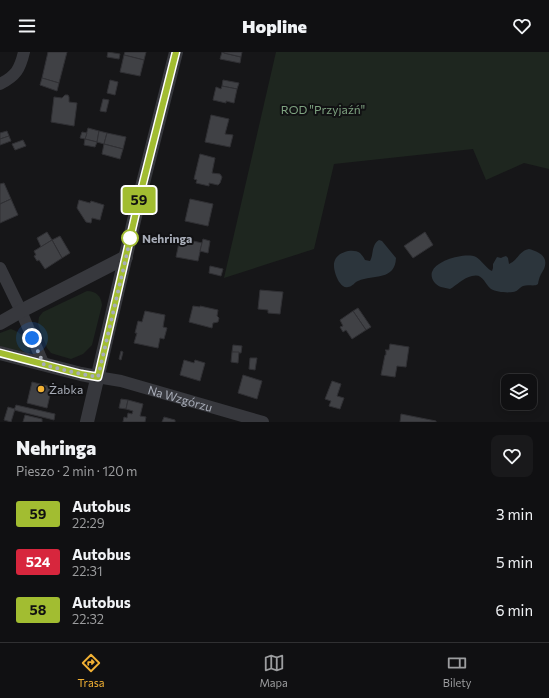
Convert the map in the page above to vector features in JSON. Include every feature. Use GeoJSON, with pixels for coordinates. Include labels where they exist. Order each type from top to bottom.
{"type":"FeatureCollection","features":[{"type":"Feature","properties":{"kind":"street"},"geometry":{"type":"LineString","coordinates":[[0,84],[15,74],[22,63],[24,52]]}},
{"type":"Feature","properties":{"kind":"street"},"geometry":{"type":"LineString","coordinates":[[87,422],[140,195],[176,52]]}},
{"type":"Feature","properties":{"kind":"street"},"geometry":{"type":"LineString","coordinates":[[0,324],[21,311],[126,257]]}},
{"type":"Feature","properties":{"kind":"street"},"geometry":{"type":"LineString","coordinates":[[0,268],[21,311],[44,365]]}},
{"type":"Feature","properties":{"kind":"street"},"geometry":{"type":"LineString","coordinates":[[0,353],[98,377]]}},
{"type":"Feature","properties":{"kind":"street","name":"Na Wzgórzu"},"geometry":{"type":"LineString","coordinates":[[98,377],[121,381],[263,422]]}},
{"type":"Feature","properties":{"kind":"green space","name":"ROD \"Przyjaźń\""},"geometry":{"type":"Polygon","coordinates":[[[276,52],[549,52],[549,169],[524,163],[486,180],[473,149],[334,164],[314,249],[224,278],[276,52]]]}},
{"type":"Feature","properties":{"kind":"green space"},"geometry":{"type":"Polygon","coordinates":[[[87,291],[98,295],[102,305],[92,345],[83,354],[71,359],[51,353],[47,348],[38,324],[39,317],[43,312],[87,291]]]}},
{"type":"Feature","properties":{"kind":"green space"},"geometry":{"type":"Polygon","coordinates":[[[11,329],[18,332],[24,338],[28,344],[30,352],[28,353],[0,346],[0,333],[11,329]]]}},
{"type":"Feature","properties":{"kind":"shaded area"},"geometry":{"type":"Polygon","coordinates":[[[379,240],[382,241],[396,258],[395,265],[392,270],[383,276],[364,279],[349,287],[343,286],[335,272],[334,263],[337,257],[342,253],[354,251],[360,253],[365,260],[370,261],[375,244],[379,240]]]}},
{"type":"Feature","properties":{"kind":"shaded area"},"geometry":{"type":"Polygon","coordinates":[[[529,249],[542,255],[545,261],[544,269],[538,284],[523,286],[514,292],[499,292],[493,290],[481,277],[476,275],[466,278],[450,289],[438,286],[432,277],[432,272],[436,266],[446,260],[459,256],[476,257],[492,271],[493,264],[497,257],[501,258],[506,256],[509,264],[529,249]]]}},
{"type":"Feature","properties":{"kind":"building"},"geometry":{"type":"Polygon","coordinates":[[[48,52],[67,52],[59,83],[42,78],[48,52]]]}},
{"type":"Feature","properties":{"kind":"building"},"geometry":{"type":"Polygon","coordinates":[[[108,52],[120,54],[119,59],[107,57],[108,52]]]}},
{"type":"Feature","properties":{"kind":"building"},"geometry":{"type":"Polygon","coordinates":[[[125,52],[146,52],[144,60],[124,55],[125,52]]]}},
{"type":"Feature","properties":{"kind":"building"},"geometry":{"type":"Polygon","coordinates":[[[222,52],[241,57],[240,63],[220,59],[222,52]]]}},
{"type":"Feature","properties":{"kind":"building"},"geometry":{"type":"Polygon","coordinates":[[[242,52],[241,57],[224,53],[242,52]]]}},
{"type":"Feature","properties":{"kind":"building"},"geometry":{"type":"Polygon","coordinates":[[[124,55],[144,60],[140,76],[120,72],[124,55]]]}},
{"type":"Feature","properties":{"kind":"building"},"geometry":{"type":"Polygon","coordinates":[[[42,78],[59,83],[57,91],[40,85],[42,78]]]}},
{"type":"Feature","properties":{"kind":"building"},"geometry":{"type":"Polygon","coordinates":[[[110,80],[118,82],[115,95],[107,93],[110,80]]]}},
{"type":"Feature","properties":{"kind":"building"},"geometry":{"type":"Polygon","coordinates":[[[223,80],[239,83],[237,89],[222,86],[223,80]]]}},
{"type":"Feature","properties":{"kind":"building"},"geometry":{"type":"Polygon","coordinates":[[[222,86],[237,89],[234,103],[213,100],[216,87],[221,89],[222,86]]]}},
{"type":"Feature","properties":{"kind":"building"},"geometry":{"type":"Polygon","coordinates":[[[65,95],[68,95],[69,102],[77,103],[74,126],[51,122],[54,97],[62,98],[65,95]]]}},
{"type":"Feature","properties":{"kind":"building"},"geometry":{"type":"Polygon","coordinates":[[[103,99],[109,100],[106,112],[100,111],[103,99]]]}},
{"type":"Feature","properties":{"kind":"building"},"geometry":{"type":"Polygon","coordinates":[[[211,115],[229,119],[225,134],[233,135],[230,147],[205,142],[211,115]]]}},
{"type":"Feature","properties":{"kind":"building"},"geometry":{"type":"Polygon","coordinates":[[[88,128],[99,131],[97,142],[85,139],[88,128]]]}},
{"type":"Feature","properties":{"kind":"building"},"geometry":{"type":"Polygon","coordinates":[[[7,131],[9,136],[0,139],[0,133],[7,131]]]}},
{"type":"Feature","properties":{"kind":"building"},"geometry":{"type":"Polygon","coordinates":[[[99,131],[107,133],[104,144],[97,142],[99,131]]]}},
{"type":"Feature","properties":{"kind":"building"},"geometry":{"type":"Polygon","coordinates":[[[82,132],[87,133],[85,139],[80,138],[82,132]]]}},
{"type":"Feature","properties":{"kind":"building"},"geometry":{"type":"Polygon","coordinates":[[[107,133],[126,137],[123,149],[104,144],[107,133]]]}},
{"type":"Feature","properties":{"kind":"building"},"geometry":{"type":"Polygon","coordinates":[[[9,136],[11,141],[0,145],[0,139],[9,136]]]}},
{"type":"Feature","properties":{"kind":"building"},"geometry":{"type":"Polygon","coordinates":[[[85,139],[97,142],[95,147],[84,145],[85,139]]]}},
{"type":"Feature","properties":{"kind":"building"},"geometry":{"type":"Polygon","coordinates":[[[23,140],[26,146],[15,150],[12,144],[23,140]]]}},
{"type":"Feature","properties":{"kind":"building"},"geometry":{"type":"Polygon","coordinates":[[[104,144],[123,149],[120,159],[102,154],[104,144]]]}},
{"type":"Feature","properties":{"kind":"building"},"geometry":{"type":"Polygon","coordinates":[[[200,154],[215,158],[212,173],[220,174],[222,177],[218,185],[209,183],[209,186],[196,183],[197,180],[194,179],[200,154]]]}},
{"type":"Feature","properties":{"kind":"building"},"geometry":{"type":"Polygon","coordinates":[[[4,183],[11,199],[0,204],[0,184],[4,183]]]}},
{"type":"Feature","properties":{"kind":"building"},"geometry":{"type":"Polygon","coordinates":[[[11,199],[18,215],[0,223],[0,204],[11,199]]]}},
{"type":"Feature","properties":{"kind":"building"},"geometry":{"type":"Polygon","coordinates":[[[190,199],[213,204],[208,226],[185,221],[190,199]]]}},
{"type":"Feature","properties":{"kind":"building"},"geometry":{"type":"Polygon","coordinates":[[[79,200],[90,203],[91,201],[104,205],[100,220],[92,218],[91,223],[86,222],[77,208],[79,200]]]}},
{"type":"Feature","properties":{"kind":"building"},"geometry":{"type":"Polygon","coordinates":[[[47,232],[52,240],[41,247],[37,238],[47,232]]]}},
{"type":"Feature","properties":{"kind":"building"},"geometry":{"type":"Polygon","coordinates":[[[425,232],[433,245],[413,258],[404,246],[425,232]]]}},
{"type":"Feature","properties":{"kind":"building"},"geometry":{"type":"Polygon","coordinates":[[[60,236],[70,253],[62,258],[52,240],[60,236]]]}},
{"type":"Feature","properties":{"kind":"building"},"geometry":{"type":"Polygon","coordinates":[[[180,238],[202,243],[198,261],[176,257],[180,238]]]}},
{"type":"Feature","properties":{"kind":"building"},"geometry":{"type":"Polygon","coordinates":[[[203,239],[210,241],[208,253],[200,251],[203,239]]]}},
{"type":"Feature","properties":{"kind":"building"},"geometry":{"type":"Polygon","coordinates":[[[52,240],[62,258],[45,269],[39,260],[37,261],[34,256],[36,255],[34,251],[52,240]]]}},
{"type":"Feature","properties":{"kind":"building"},"geometry":{"type":"Polygon","coordinates":[[[210,266],[223,269],[221,276],[209,273],[210,266]]]}},
{"type":"Feature","properties":{"kind":"building"},"geometry":{"type":"Polygon","coordinates":[[[260,290],[283,292],[280,314],[268,313],[268,310],[258,309],[260,290]]]}},
{"type":"Feature","properties":{"kind":"building"},"geometry":{"type":"Polygon","coordinates":[[[193,306],[218,310],[218,322],[213,323],[212,328],[189,322],[193,306]]]}},
{"type":"Feature","properties":{"kind":"building"},"geometry":{"type":"Polygon","coordinates":[[[358,308],[371,327],[366,330],[353,311],[358,308]]]}},
{"type":"Feature","properties":{"kind":"building"},"geometry":{"type":"Polygon","coordinates":[[[145,311],[165,315],[163,327],[167,328],[164,339],[160,338],[158,348],[134,343],[138,321],[142,322],[145,311]]]}},
{"type":"Feature","properties":{"kind":"building"},"geometry":{"type":"Polygon","coordinates":[[[353,311],[366,330],[352,339],[346,330],[343,332],[340,327],[343,326],[340,320],[353,311]]]}},
{"type":"Feature","properties":{"kind":"building"},"geometry":{"type":"Polygon","coordinates":[[[390,344],[409,347],[406,367],[397,366],[395,377],[381,375],[386,355],[385,350],[389,350],[390,344]]]}},
{"type":"Feature","properties":{"kind":"building"},"geometry":{"type":"Polygon","coordinates":[[[233,345],[242,346],[241,353],[232,352],[233,345]]]}},
{"type":"Feature","properties":{"kind":"building"},"geometry":{"type":"Polygon","coordinates":[[[121,351],[123,352],[121,360],[119,359],[121,351]]]}},
{"type":"Feature","properties":{"kind":"building"},"geometry":{"type":"Polygon","coordinates":[[[232,352],[239,352],[238,363],[231,362],[232,352]]]}},
{"type":"Feature","properties":{"kind":"building"},"geometry":{"type":"Polygon","coordinates":[[[250,358],[257,358],[255,370],[249,369],[250,358]]]}},
{"type":"Feature","properties":{"kind":"building"},"geometry":{"type":"Polygon","coordinates":[[[184,360],[194,363],[195,360],[205,363],[200,381],[180,375],[184,360]]]}},
{"type":"Feature","properties":{"kind":"building"},"geometry":{"type":"Polygon","coordinates":[[[243,375],[262,381],[257,399],[238,393],[243,375]]]}},
{"type":"Feature","properties":{"kind":"building"},"geometry":{"type":"Polygon","coordinates":[[[332,381],[341,384],[337,396],[344,398],[340,409],[329,406],[331,401],[325,399],[332,381]]]}},
{"type":"Feature","properties":{"kind":"building"},"geometry":{"type":"Polygon","coordinates":[[[32,382],[48,386],[51,391],[47,408],[27,403],[32,382]]]}},
{"type":"Feature","properties":{"kind":"building"},"geometry":{"type":"Polygon","coordinates":[[[121,399],[128,400],[126,409],[119,408],[121,399]]]}},
{"type":"Feature","properties":{"kind":"building"},"geometry":{"type":"Polygon","coordinates":[[[128,400],[143,404],[140,416],[146,417],[145,422],[123,422],[124,417],[127,418],[128,413],[132,414],[133,411],[126,409],[128,400]]]}},
{"type":"Feature","properties":{"kind":"building"},"geometry":{"type":"Polygon","coordinates":[[[16,405],[55,414],[54,420],[14,410],[16,405]]]}},
{"type":"Feature","properties":{"kind":"building"},"geometry":{"type":"Polygon","coordinates":[[[8,407],[15,409],[11,422],[4,420],[8,407]]]}},
{"type":"Feature","properties":{"kind":"building"},"geometry":{"type":"Polygon","coordinates":[[[401,414],[436,421],[436,422],[400,422],[401,414]]]}},
{"type":"Feature","properties":{"kind":"building"},"geometry":{"type":"Polygon","coordinates":[[[25,415],[42,419],[42,422],[23,422],[25,415]]]}},
{"type":"Feature","properties":{"kind":"building"},"geometry":{"type":"Polygon","coordinates":[[[164,417],[175,420],[175,422],[162,422],[164,417]]]}},
{"type":"Feature","properties":{"kind":"bus line","name":"59"},"geometry":{"type":"LineString","coordinates":[[0,353],[98,377],[140,195],[176,52]]}},
{"type":"Feature","properties":{"kind":"place","name":"Nehringa"},"geometry":{"type":"Point","coordinates":[130,238]}},
{"type":"Feature","properties":{"kind":"place","name":"Żabka"},"geometry":{"type":"Point","coordinates":[41,389]}},
{"type":"Feature","properties":{"kind":"route"},"geometry":{"type":"LineString","coordinates":[[32,338],[44,365],[98,377],[132,232],[130,238]]}}]}
